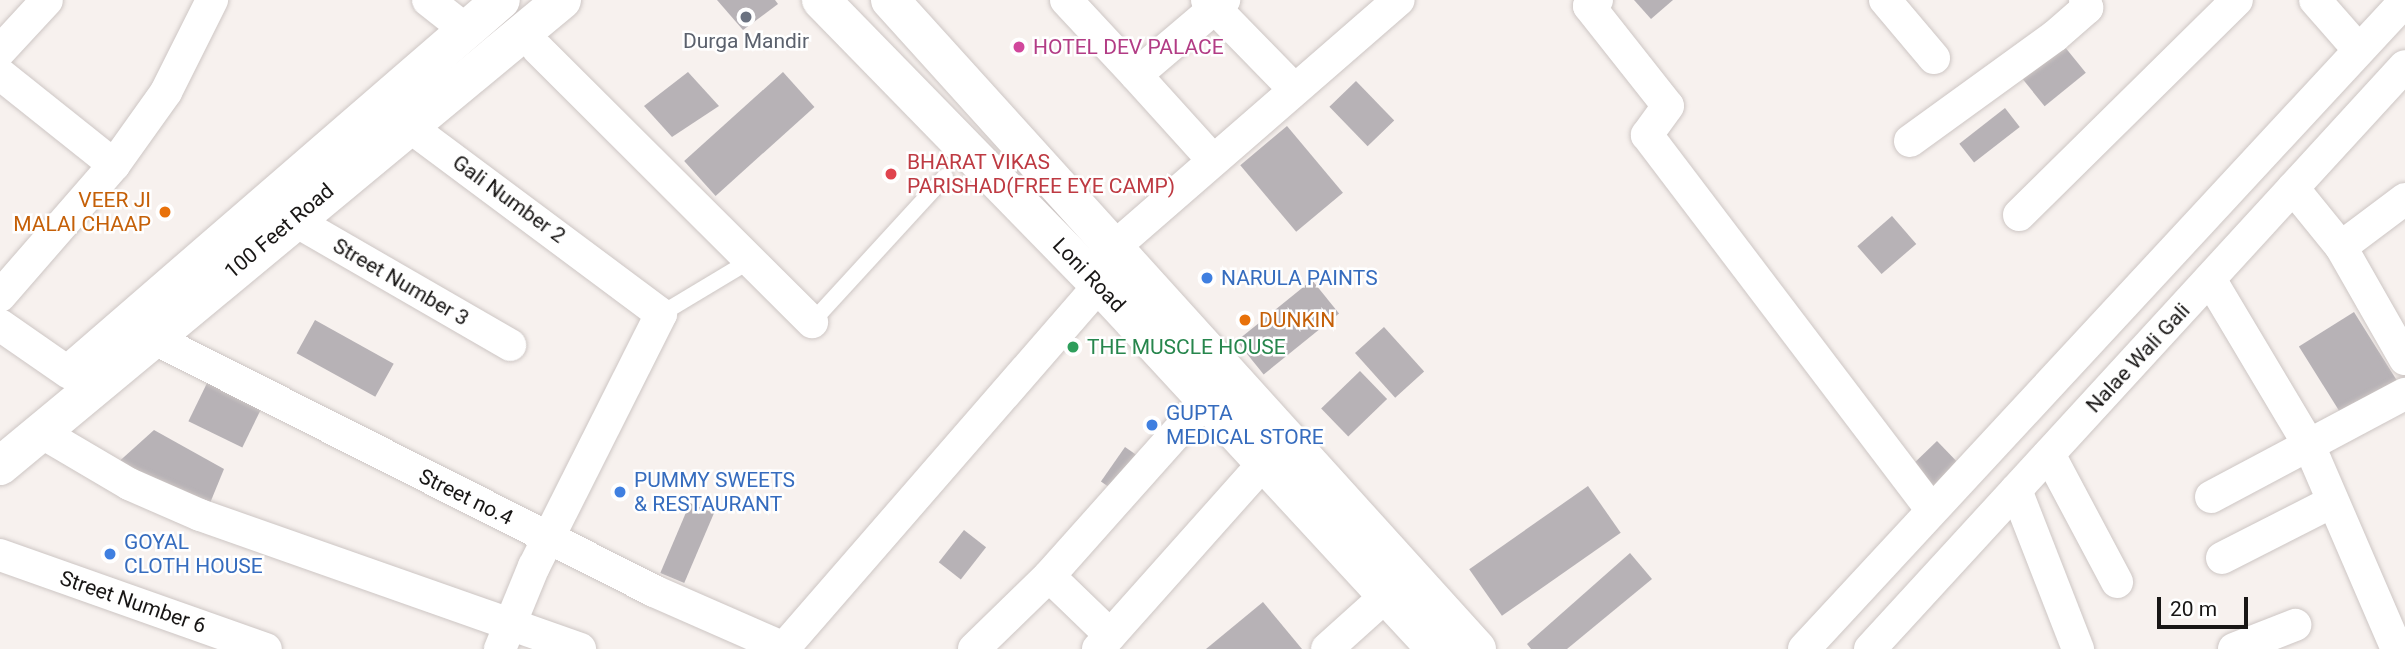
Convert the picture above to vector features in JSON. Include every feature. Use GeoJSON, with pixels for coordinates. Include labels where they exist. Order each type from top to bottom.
{"type":"FeatureCollection","features":[{"type":"Feature","properties":{"kind":"main road","name":"100 Feet Road"},"geometry":{"type":"LineString","coordinates":[[0,434],[501,0]]}},
{"type":"Feature","properties":{"kind":"main road","name":"100 Feet Road"},"geometry":{"type":"LineString","coordinates":[[0,466],[406,124],[562,0]]}},
{"type":"Feature","properties":{"kind":"main road","name":"Loni Road"},"geometry":{"type":"LineString","coordinates":[[821,0],[1099,268],[1275,450],[1477,649]]}},
{"type":"Feature","properties":{"kind":"main road","name":"Loni Road"},"geometry":{"type":"LineString","coordinates":[[890,0],[1205,401],[1275,450],[1388,594],[1436,649]]}},
{"type":"Feature","properties":{"kind":"street"},"geometry":{"type":"LineString","coordinates":[[0,51],[47,0]]}},
{"type":"Feature","properties":{"kind":"street"},"geometry":{"type":"LineString","coordinates":[[0,296],[114,165],[166,92],[212,0]]}},
{"type":"Feature","properties":{"kind":"street"},"geometry":{"type":"LineString","coordinates":[[428,0],[466,30]]}},
{"type":"Feature","properties":{"kind":"street"},"geometry":{"type":"LineString","coordinates":[[1066,0],[1211,158]]}},
{"type":"Feature","properties":{"kind":"street"},"geometry":{"type":"LineString","coordinates":[[783,648],[1099,268],[1211,158],[1399,0]]}},
{"type":"Feature","properties":{"kind":"street"},"geometry":{"type":"LineString","coordinates":[[1597,0],[1589,6],[1668,106],[1647,135],[1931,509]]}},
{"type":"Feature","properties":{"kind":"street"},"geometry":{"type":"LineString","coordinates":[[1885,0],[1934,58]]}},
{"type":"Feature","properties":{"kind":"street"},"geometry":{"type":"LineString","coordinates":[[1910,141],[2055,36],[2087,8],[2085,0]]}},
{"type":"Feature","properties":{"kind":"street"},"geometry":{"type":"LineString","coordinates":[[2019,215],[2237,0]]}},
{"type":"Feature","properties":{"kind":"street"},"geometry":{"type":"LineString","coordinates":[[2315,0],[2358,49]]}},
{"type":"Feature","properties":{"kind":"street"},"geometry":{"type":"LineString","coordinates":[[1804,649],[2405,1]]}},
{"type":"Feature","properties":{"kind":"street"},"geometry":{"type":"LineString","coordinates":[[1136,75],[1215,3],[1293,88]]}},
{"type":"Feature","properties":{"kind":"street"},"geometry":{"type":"LineString","coordinates":[[538,49],[812,322]]}},
{"type":"Feature","properties":{"kind":"street","name":"Nalae Wali Gali"},"geometry":{"type":"LineString","coordinates":[[1870,649],[2405,66]]}},
{"type":"Feature","properties":{"kind":"street"},"geometry":{"type":"LineString","coordinates":[[0,74],[114,165]]}},
{"type":"Feature","properties":{"kind":"street","name":"Gali Number 2"},"geometry":{"type":"LineString","coordinates":[[406,124],[661,313]]}},
{"type":"Feature","properties":{"kind":"street"},"geometry":{"type":"LineString","coordinates":[[2293,188],[2341,247],[2405,359]]}},
{"type":"Feature","properties":{"kind":"street"},"geometry":{"type":"LineString","coordinates":[[2341,247],[2405,199]]}},
{"type":"Feature","properties":{"kind":"street","name":"Street Number 3"},"geometry":{"type":"LineString","coordinates":[[292,219],[510,345]]}},
{"type":"Feature","properties":{"kind":"street"},"geometry":{"type":"LineString","coordinates":[[2210,279],[2309,445],[2397,649]]}},
{"type":"Feature","properties":{"kind":"street"},"geometry":{"type":"LineString","coordinates":[[504,638],[549,535],[661,313]]}},
{"type":"Feature","properties":{"kind":"street"},"geometry":{"type":"LineString","coordinates":[[0,326],[69,373]]}},
{"type":"Feature","properties":{"kind":"street","name":"Street no.4"},"geometry":{"type":"LineString","coordinates":[[153,338],[783,648]]}},
{"type":"Feature","properties":{"kind":"street"},"geometry":{"type":"LineString","coordinates":[[2211,497],[2405,394]]}},
{"type":"Feature","properties":{"kind":"street"},"geometry":{"type":"LineString","coordinates":[[974,649],[1049,576],[1205,401]]}},
{"type":"Feature","properties":{"kind":"street"},"geometry":{"type":"LineString","coordinates":[[39,431],[129,484],[504,638],[580,649]]}},
{"type":"Feature","properties":{"kind":"street"},"geometry":{"type":"LineString","coordinates":[[1049,576],[1104,642],[1275,450]]}},
{"type":"Feature","properties":{"kind":"street"},"geometry":{"type":"LineString","coordinates":[[2049,454],[2118,582]]}},
{"type":"Feature","properties":{"kind":"street"},"geometry":{"type":"LineString","coordinates":[[2016,490],[2078,649]]}},
{"type":"Feature","properties":{"kind":"street"},"geometry":{"type":"LineString","coordinates":[[2221,558],[2332,502]]}},
{"type":"Feature","properties":{"kind":"street","name":"Street Number 6"},"geometry":{"type":"LineString","coordinates":[[0,555],[266,649]]}},
{"type":"Feature","properties":{"kind":"street"},"geometry":{"type":"LineString","coordinates":[[1327,649],[1388,594]]}},
{"type":"Feature","properties":{"kind":"street"},"geometry":{"type":"LineString","coordinates":[[2234,649],[2295,625]]}},
{"type":"Feature","properties":{"kind":"lane"},"geometry":{"type":"LineString","coordinates":[[812,322],[945,177]]}},
{"type":"Feature","properties":{"kind":"lane"},"geometry":{"type":"LineString","coordinates":[[661,313],[751,260]]}},
{"type":"Feature","properties":{"kind":"building","name":"Durga Mandir"},"geometry":{"type":"Polygon","coordinates":[[[717,0],[775,0],[778,4],[743,30],[717,0]]]}},
{"type":"Feature","properties":{"kind":"building"},"geometry":{"type":"Polygon","coordinates":[[[1634,0],[1673,0],[1651,19],[1634,0]]]}},
{"type":"Feature","properties":{"kind":"building"},"geometry":{"type":"Polygon","coordinates":[[[2060,41],[2086,73],[2045,106],[2019,74],[2060,41]]]}},
{"type":"Feature","properties":{"kind":"building"},"geometry":{"type":"Polygon","coordinates":[[[688,72],[719,106],[672,137],[644,106],[688,72]]]}},
{"type":"Feature","properties":{"kind":"building"},"geometry":{"type":"Polygon","coordinates":[[[783,72],[814,107],[716,196],[684,161],[783,72]]]}},
{"type":"Feature","properties":{"kind":"building"},"geometry":{"type":"Polygon","coordinates":[[[1356,81],[1394,121],[1368,146],[1329,107],[1356,81]]]}},
{"type":"Feature","properties":{"kind":"building"},"geometry":{"type":"Polygon","coordinates":[[[2005,108],[2020,127],[1974,163],[1959,144],[2005,108]]]}},
{"type":"Feature","properties":{"kind":"building"},"geometry":{"type":"Polygon","coordinates":[[[1287,126],[1343,193],[1296,232],[1240,165],[1287,126]]]}},
{"type":"Feature","properties":{"kind":"building"},"geometry":{"type":"Polygon","coordinates":[[[1892,216],[1916,244],[1882,274],[1857,246],[1892,216]]]}},
{"type":"Feature","properties":{"kind":"building"},"geometry":{"type":"Polygon","coordinates":[[[1312,280],[1339,313],[1264,374],[1237,341],[1312,280]]]}},
{"type":"Feature","properties":{"kind":"building"},"geometry":{"type":"Polygon","coordinates":[[[2354,312],[2403,391],[2348,425],[2299,346],[2354,312]]]}},
{"type":"Feature","properties":{"kind":"building"},"geometry":{"type":"Polygon","coordinates":[[[315,320],[394,364],[375,397],[297,353],[315,320]]]}},
{"type":"Feature","properties":{"kind":"building"},"geometry":{"type":"Polygon","coordinates":[[[1384,327],[1424,372],[1395,398],[1355,353],[1384,327]]]}},
{"type":"Feature","properties":{"kind":"building"},"geometry":{"type":"Polygon","coordinates":[[[1360,371],[1387,399],[1348,437],[1321,409],[1360,371]]]}},
{"type":"Feature","properties":{"kind":"building"},"geometry":{"type":"Polygon","coordinates":[[[209,379],[263,405],[242,448],[188,421],[209,379]]]}},
{"type":"Feature","properties":{"kind":"building"},"geometry":{"type":"Polygon","coordinates":[[[154,430],[224,469],[208,508],[114,466],[154,430]]]}},
{"type":"Feature","properties":{"kind":"building"},"geometry":{"type":"Polygon","coordinates":[[[1937,441],[1966,471],[1940,496],[1911,466],[1937,441]]]}},
{"type":"Feature","properties":{"kind":"building"},"geometry":{"type":"Polygon","coordinates":[[[1125,447],[1142,459],[1118,493],[1101,481],[1125,447]]]}},
{"type":"Feature","properties":{"kind":"building"},"geometry":{"type":"Polygon","coordinates":[[[1588,486],[1621,533],[1502,616],[1469,569],[1588,486]]]}},
{"type":"Feature","properties":{"kind":"building"},"geometry":{"type":"Polygon","coordinates":[[[690,503],[714,513],[684,583],[660,573],[690,503]]]}},
{"type":"Feature","properties":{"kind":"building"},"geometry":{"type":"Polygon","coordinates":[[[964,530],[986,547],[961,580],[939,562],[964,530]]]}},
{"type":"Feature","properties":{"kind":"building"},"geometry":{"type":"Polygon","coordinates":[[[1630,553],[1652,579],[1567,649],[1531,649],[1527,644],[1630,553]]]}},
{"type":"Feature","properties":{"kind":"building"},"geometry":{"type":"Polygon","coordinates":[[[1263,602],[1302,649],[1206,649],[1263,602]]]}},
{"type":"Feature","properties":{"kind":"place","name":"Durga Mandir"},"geometry":{"type":"Point","coordinates":[746,17]}},
{"type":"Feature","properties":{"kind":"place","name":"HOTEL DEV PALACE"},"geometry":{"type":"Point","coordinates":[1019,47]}},
{"type":"Feature","properties":{"kind":"place","name":"BHARAT VIKAS PARISHAD(FREE EYE CAMP)"},"geometry":{"type":"Point","coordinates":[891,174]}},
{"type":"Feature","properties":{"kind":"place","name":"VEER JI MALAI CHAAP"},"geometry":{"type":"Point","coordinates":[165,212]}},
{"type":"Feature","properties":{"kind":"place","name":"NARULA PAINTS"},"geometry":{"type":"Point","coordinates":[1207,278]}},
{"type":"Feature","properties":{"kind":"place","name":"DUNKIN"},"geometry":{"type":"Point","coordinates":[1245,320]}},
{"type":"Feature","properties":{"kind":"place","name":"THE MUSCLE HOUSE"},"geometry":{"type":"Point","coordinates":[1073,347]}},
{"type":"Feature","properties":{"kind":"place","name":"GUPTA MEDICAL STORE"},"geometry":{"type":"Point","coordinates":[1152,425]}},
{"type":"Feature","properties":{"kind":"place","name":"PUMMY SWEETS & RESTAURANT"},"geometry":{"type":"Point","coordinates":[620,492]}},
{"type":"Feature","properties":{"kind":"place","name":"GOYAL CLOTH HOUSE"},"geometry":{"type":"Point","coordinates":[110,554]}}]}
